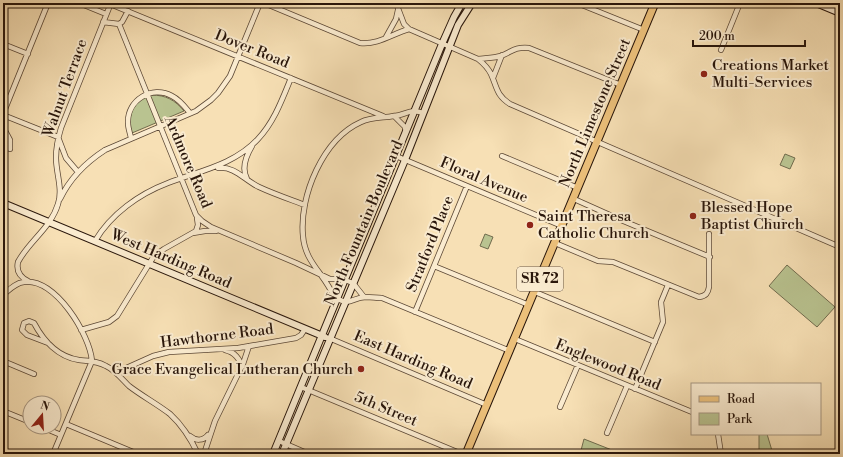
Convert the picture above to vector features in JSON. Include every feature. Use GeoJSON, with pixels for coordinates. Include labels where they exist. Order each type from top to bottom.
{"type":"FeatureCollection","features":[{"type":"Feature","properties":{"kind":"main road","name":"North Limestone Street"},"geometry":{"type":"LineString","coordinates":[[466,454],[655,3]]}},
{"type":"Feature","properties":{"kind":"street"},"geometry":{"type":"LineString","coordinates":[[48,3],[3,115],[58,137],[66,158],[78,172]]}},
{"type":"Feature","properties":{"kind":"street"},"geometry":{"type":"LineString","coordinates":[[79,3],[106,14]]}},
{"type":"Feature","properties":{"kind":"street"},"geometry":{"type":"LineString","coordinates":[[58,204],[69,184],[78,172],[104,150],[190,114],[218,93],[230,76],[260,3]]}},
{"type":"Feature","properties":{"kind":"street"},"geometry":{"type":"LineString","coordinates":[[264,3],[360,43],[381,41],[409,29]]}},
{"type":"Feature","properties":{"kind":"street"},"geometry":{"type":"LineString","coordinates":[[396,3],[404,24],[409,29],[478,59],[493,78],[501,97],[510,104],[840,247]]}},
{"type":"Feature","properties":{"kind":"street","name":"North Fountain Boulevard"},"geometry":{"type":"LineString","coordinates":[[273,454],[442,44],[462,3]]}},
{"type":"Feature","properties":{"kind":"street","name":"North Fountain Boulevard"},"geometry":{"type":"LineString","coordinates":[[282,454],[461,20],[472,3]]}},
{"type":"Feature","properties":{"kind":"street"},"geometry":{"type":"LineString","coordinates":[[577,3],[644,30]]}},
{"type":"Feature","properties":{"kind":"street"},"geometry":{"type":"LineString","coordinates":[[721,50],[740,3]]}},
{"type":"Feature","properties":{"kind":"street"},"geometry":{"type":"LineString","coordinates":[[816,3],[840,13]]}},
{"type":"Feature","properties":{"kind":"street","name":"Walnut Terrace"},"geometry":{"type":"LineString","coordinates":[[28,281],[22,278],[18,272],[18,262],[49,222],[58,204],[60,190],[56,157],[58,137],[64,118],[111,4]]}},
{"type":"Feature","properties":{"kind":"street","name":"Dover Road"},"geometry":{"type":"LineString","coordinates":[[111,4],[385,117]]}},
{"type":"Feature","properties":{"kind":"street"},"geometry":{"type":"LineString","coordinates":[[386,38],[396,19],[398,10]]}},
{"type":"Feature","properties":{"kind":"street"},"geometry":{"type":"LineString","coordinates":[[103,22],[119,24],[122,22],[128,11]]}},
{"type":"Feature","properties":{"kind":"street","name":"Ardmore Road"},"geometry":{"type":"LineString","coordinates":[[119,24],[196,215],[206,225],[220,232],[296,263],[330,279],[344,279],[353,282]]}},
{"type":"Feature","properties":{"kind":"street"},"geometry":{"type":"LineString","coordinates":[[3,44],[28,54]]}},
{"type":"Feature","properties":{"kind":"street"},"geometry":{"type":"LineString","coordinates":[[478,59],[502,55],[520,48],[529,48],[621,85]]}},
{"type":"Feature","properties":{"kind":"street"},"geometry":{"type":"LineString","coordinates":[[493,78],[502,55]]}},
{"type":"Feature","properties":{"kind":"street"},"geometry":{"type":"LineString","coordinates":[[248,180],[245,176],[244,167],[247,155],[254,143],[274,117],[291,78]]}},
{"type":"Feature","properties":{"kind":"street"},"geometry":{"type":"LineString","coordinates":[[131,138],[128,123],[130,112],[135,103],[147,94],[158,92],[168,94],[178,100],[190,114]]}},
{"type":"Feature","properties":{"kind":"street"},"geometry":{"type":"LineString","coordinates":[[359,107],[364,115],[360,122]]}},
{"type":"Feature","properties":{"kind":"street"},"geometry":{"type":"LineString","coordinates":[[423,113],[415,110],[394,116],[369,119],[360,122],[343,134],[327,153],[316,171],[305,205],[302,228],[306,252],[314,267],[331,289],[336,299],[345,302],[364,297],[382,298],[510,351]]}},
{"type":"Feature","properties":{"kind":"street"},"geometry":{"type":"LineString","coordinates":[[394,116],[406,132]]}},
{"type":"Feature","properties":{"kind":"street"},"geometry":{"type":"LineString","coordinates":[[3,127],[10,140],[10,149]]}},
{"type":"Feature","properties":{"kind":"street"},"geometry":{"type":"LineString","coordinates":[[95,241],[110,222],[128,206],[157,188],[213,168],[232,159],[254,143]]}},
{"type":"Feature","properties":{"kind":"street","name":"Floral Avenue"},"geometry":{"type":"LineString","coordinates":[[396,156],[562,226]]}},
{"type":"Feature","properties":{"kind":"street"},"geometry":{"type":"LineString","coordinates":[[502,156],[578,188]]}},
{"type":"Feature","properties":{"kind":"street"},"geometry":{"type":"LineString","coordinates":[[213,168],[221,167],[231,169],[261,188],[305,205]]}},
{"type":"Feature","properties":{"kind":"street","name":"Stratford Place"},"geometry":{"type":"LineString","coordinates":[[415,312],[467,186]]}},
{"type":"Feature","properties":{"kind":"street"},"geometry":{"type":"LineString","coordinates":[[574,199],[710,257]]}},
{"type":"Feature","properties":{"kind":"street","name":"West Harding Road"},"geometry":{"type":"LineString","coordinates":[[3,203],[329,338]]}},
{"type":"Feature","properties":{"kind":"street"},"geometry":{"type":"LineString","coordinates":[[82,330],[109,322],[117,316],[157,253],[196,231],[198,225],[196,215]]}},
{"type":"Feature","properties":{"kind":"street"},"geometry":{"type":"LineString","coordinates":[[192,234],[205,231],[220,232]]}},
{"type":"Feature","properties":{"kind":"street"},"geometry":{"type":"LineString","coordinates":[[555,243],[598,261],[613,262],[694,295],[704,297],[709,291],[709,234]]}},
{"type":"Feature","properties":{"kind":"street"},"geometry":{"type":"LineString","coordinates":[[434,266],[529,305]]}},
{"type":"Feature","properties":{"kind":"street"},"geometry":{"type":"LineString","coordinates":[[3,295],[16,284],[28,281],[43,285],[53,293],[71,314],[82,330],[92,357],[92,361],[62,433]]}},
{"type":"Feature","properties":{"kind":"street"},"geometry":{"type":"LineString","coordinates":[[353,282],[364,297]]}},
{"type":"Feature","properties":{"kind":"street"},"geometry":{"type":"LineString","coordinates":[[635,389],[663,322],[661,302],[668,285]]}},
{"type":"Feature","properties":{"kind":"street"},"geometry":{"type":"LineString","coordinates":[[534,292],[655,342]]}},
{"type":"Feature","properties":{"kind":"street"},"geometry":{"type":"LineString","coordinates":[[48,343],[27,335],[22,330],[24,323],[29,321],[34,323],[36,328],[48,343],[68,357],[92,361],[107,366],[133,388],[169,414],[188,435],[195,440],[202,440],[207,437],[210,432]]}},
{"type":"Feature","properties":{"kind":"street","name":"Hawthorne Road"},"geometry":{"type":"LineString","coordinates":[[107,366],[119,370],[153,356],[169,352],[249,346],[296,338],[301,335],[305,329]]}},
{"type":"Feature","properties":{"kind":"street","name":"East Harding Road"},"geometry":{"type":"LineString","coordinates":[[329,338],[487,405]]}},
{"type":"Feature","properties":{"kind":"street","name":"Englewood Road"},"geometry":{"type":"LineString","coordinates":[[515,339],[691,412]]}},
{"type":"Feature","properties":{"kind":"street"},"geometry":{"type":"LineString","coordinates":[[204,454],[210,432],[220,408],[241,368],[249,346]]}},
{"type":"Feature","properties":{"kind":"street"},"geometry":{"type":"LineString","coordinates":[[219,348],[229,351],[235,355],[241,363],[241,368]]}},
{"type":"Feature","properties":{"kind":"street"},"geometry":{"type":"LineString","coordinates":[[4,362],[34,374]]}},
{"type":"Feature","properties":{"kind":"street"},"geometry":{"type":"LineString","coordinates":[[560,406],[578,365]]}},
{"type":"Feature","properties":{"kind":"street"},"geometry":{"type":"LineString","coordinates":[[607,433],[627,386]]}},
{"type":"Feature","properties":{"kind":"street","name":"5th Street"},"geometry":{"type":"LineString","coordinates":[[301,387],[462,454]]}},
{"type":"Feature","properties":{"kind":"street"},"geometry":{"type":"LineString","coordinates":[[3,411],[22,419]]}},
{"type":"Feature","properties":{"kind":"street"},"geometry":{"type":"LineString","coordinates":[[66,424],[138,454]]}},
{"type":"Feature","properties":{"kind":"street"},"geometry":{"type":"LineString","coordinates":[[53,454],[61,435]]}},
{"type":"Feature","properties":{"kind":"street"},"geometry":{"type":"LineString","coordinates":[[188,435],[198,454]]}},
{"type":"Feature","properties":{"kind":"street"},"geometry":{"type":"LineString","coordinates":[[718,435],[721,454]]}},
{"type":"Feature","properties":{"kind":"street"},"geometry":{"type":"LineString","coordinates":[[279,441],[309,454]]}},
{"type":"Feature","properties":{"kind":"green space"},"geometry":{"type":"Polygon","coordinates":[[[151,95],[170,99],[184,111],[132,133],[130,129],[130,119],[135,105],[151,95]]]}},
{"type":"Feature","properties":{"kind":"green space"},"geometry":{"type":"Polygon","coordinates":[[[785,154],[795,158],[790,169],[780,165],[785,154]]]}},
{"type":"Feature","properties":{"kind":"green space"},"geometry":{"type":"Polygon","coordinates":[[[485,234],[493,237],[488,249],[480,246],[485,234]]]}},
{"type":"Feature","properties":{"kind":"green space"},"geometry":{"type":"Polygon","coordinates":[[[787,265],[835,307],[817,327],[769,286],[787,265]]]}},
{"type":"Feature","properties":{"kind":"green space"},"geometry":{"type":"Polygon","coordinates":[[[759,435],[767,435],[773,454],[759,454],[759,435]]]}},
{"type":"Feature","properties":{"kind":"green space"},"geometry":{"type":"Polygon","coordinates":[[[584,439],[622,454],[580,454],[584,439]]]}},
{"type":"Feature","properties":{"kind":"place","name":"Creations Market Multi-Services"},"geometry":{"type":"Point","coordinates":[704,74]}},
{"type":"Feature","properties":{"kind":"place","name":"Blessed Hope Baptist Church"},"geometry":{"type":"Point","coordinates":[693,216]}},
{"type":"Feature","properties":{"kind":"place","name":"Saint Theresa Catholic Church"},"geometry":{"type":"Point","coordinates":[530,225]}},
{"type":"Feature","properties":{"kind":"place","name":"Grace Evangelical Lutheran Church"},"geometry":{"type":"Point","coordinates":[361,369]}}]}
